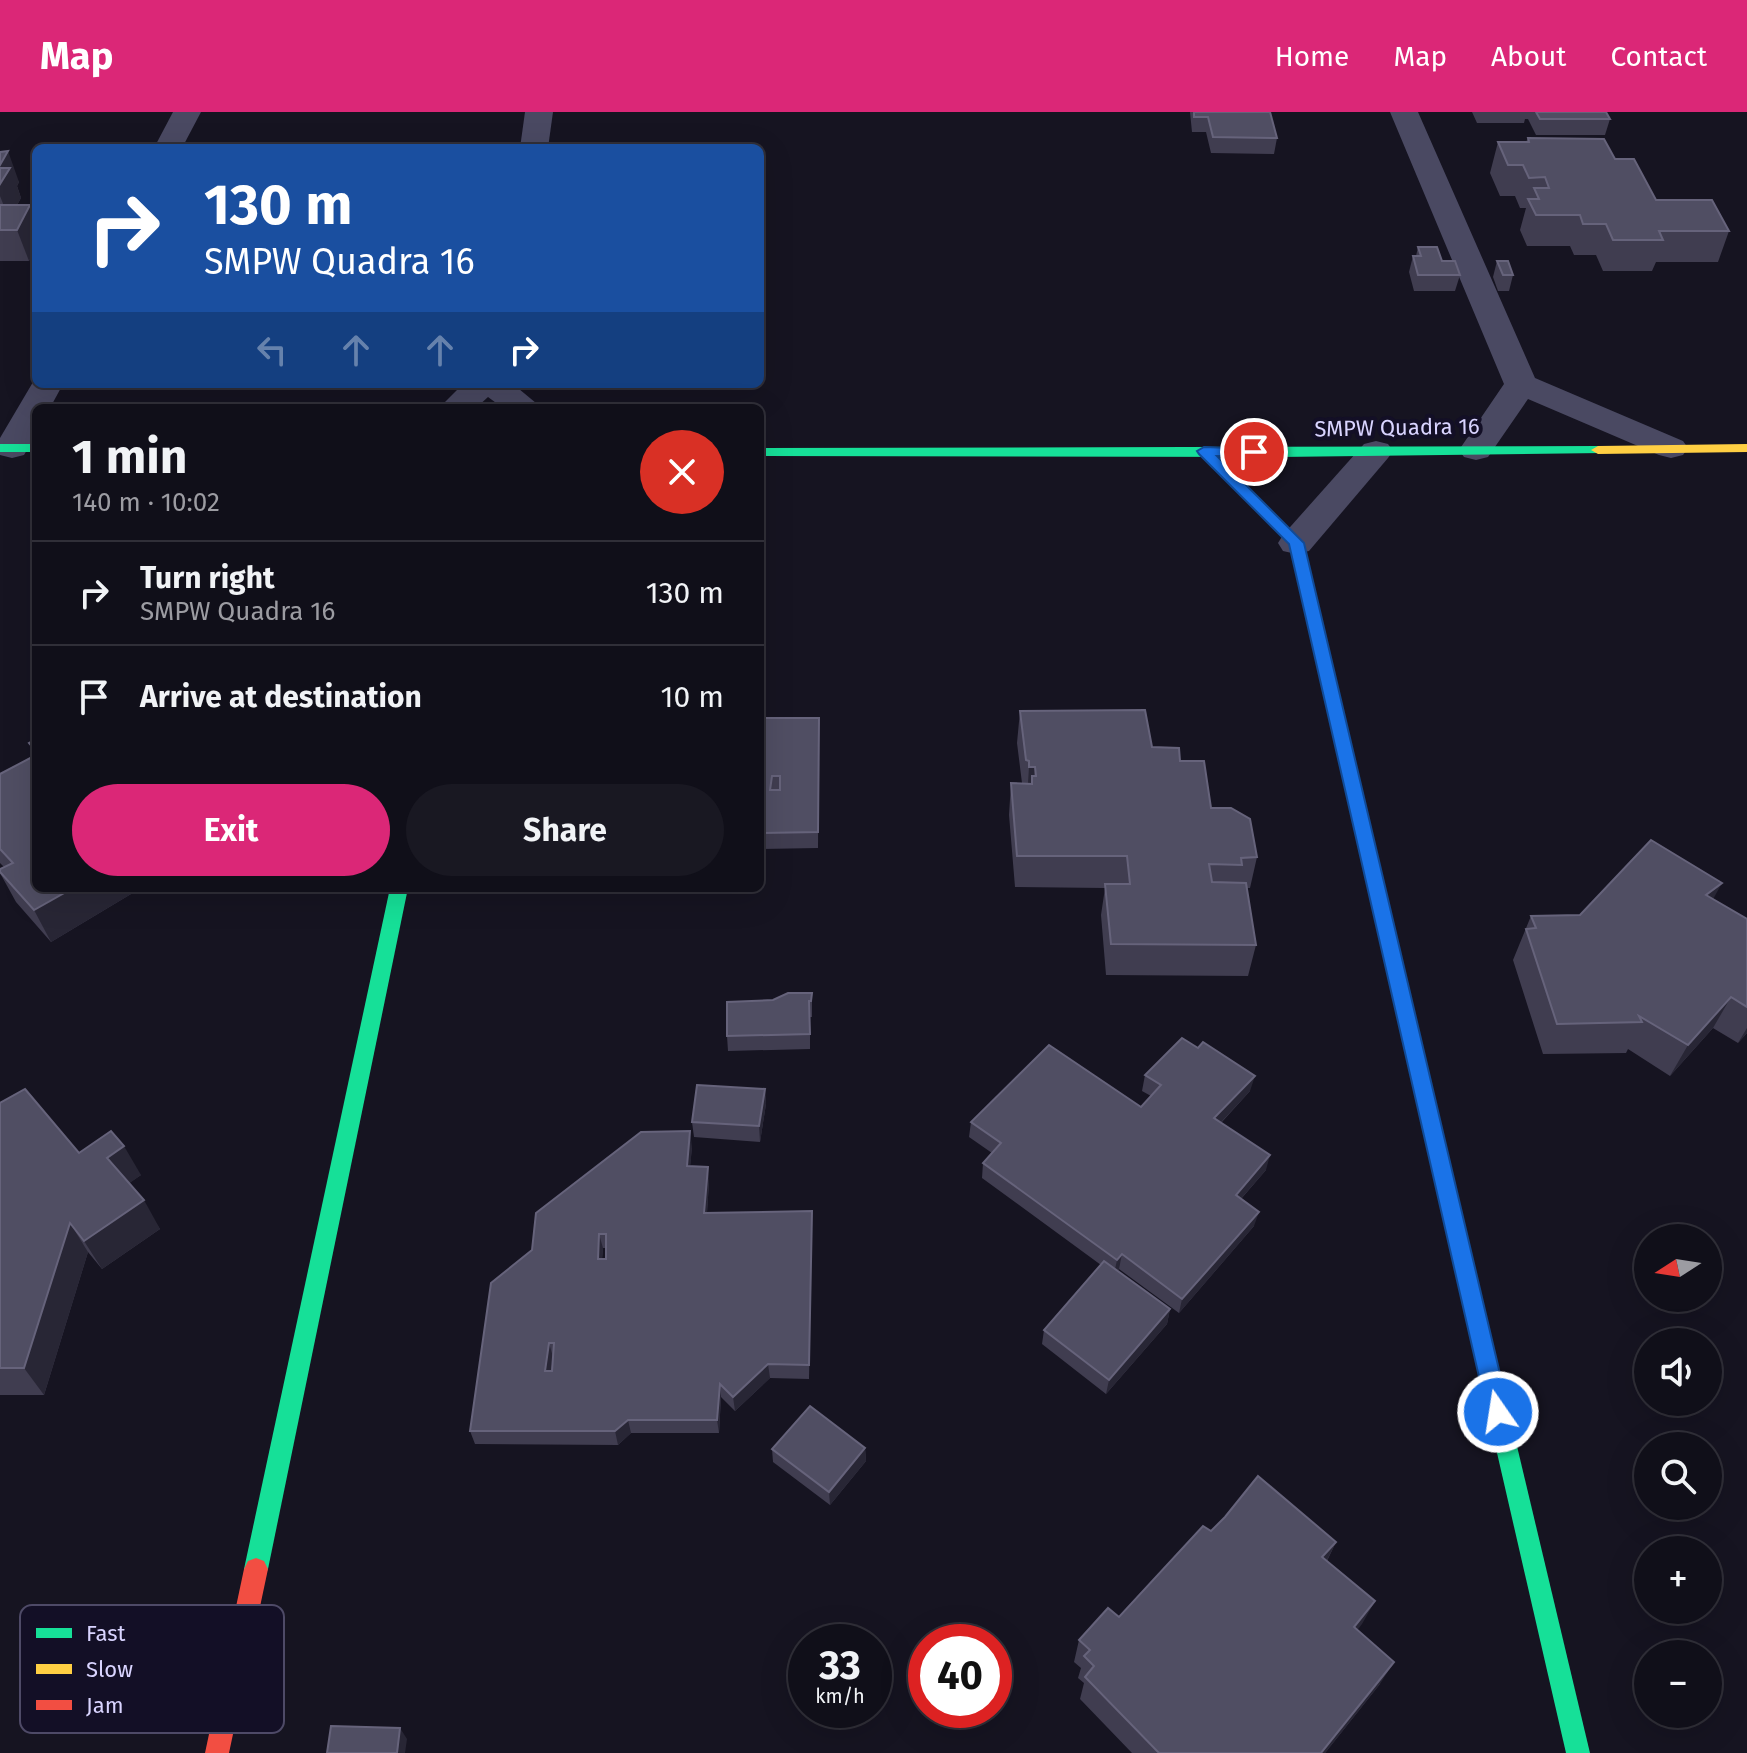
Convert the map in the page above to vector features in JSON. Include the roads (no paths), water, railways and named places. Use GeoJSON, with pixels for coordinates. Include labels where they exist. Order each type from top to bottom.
{"type":"FeatureCollection","features":[{"type":"Feature","properties":{"kind":"street"},"geometry":{"type":"LineString","coordinates":[[170,144],[187,112]]}},
{"type":"Feature","properties":{"kind":"street"},"geometry":{"type":"LineString","coordinates":[[535,144],[539,112]]}},
{"type":"Feature","properties":{"kind":"street"},"geometry":{"type":"LineString","coordinates":[[1404,112],[1521,384],[1671,448]]}},
{"type":"Feature","properties":{"kind":"street"},"geometry":{"type":"LineString","coordinates":[[1476,450],[1521,384]]}},
{"type":"Feature","properties":{"kind":"street"},"geometry":{"type":"LineString","coordinates":[[460,404],[478,388]]}},
{"type":"Feature","properties":{"kind":"street"},"geometry":{"type":"LineString","coordinates":[[498,388],[520,404]]}},
{"type":"Feature","properties":{"kind":"street"},"geometry":{"type":"LineString","coordinates":[[16,448],[32,414]]}},
{"type":"Feature","properties":{"kind":"street","name":"SMPW Quadra 16"},"geometry":{"type":"LineString","coordinates":[[764,452],[1747,448]]}},
{"type":"Feature","properties":{"kind":"street"},"geometry":{"type":"LineString","coordinates":[[1204,451],[1296,543],[1578,1753]]}},
{"type":"Feature","properties":{"kind":"street"},"geometry":{"type":"LineString","coordinates":[[1296,543],[1376,451]]}},
{"type":"Feature","properties":{"kind":"street"},"geometry":{"type":"LineString","coordinates":[[248,1605],[398,892]]}},
{"type":"Feature","properties":{"kind":"street"},"geometry":{"type":"LineString","coordinates":[[217,1753],[221,1733]]}}]}
